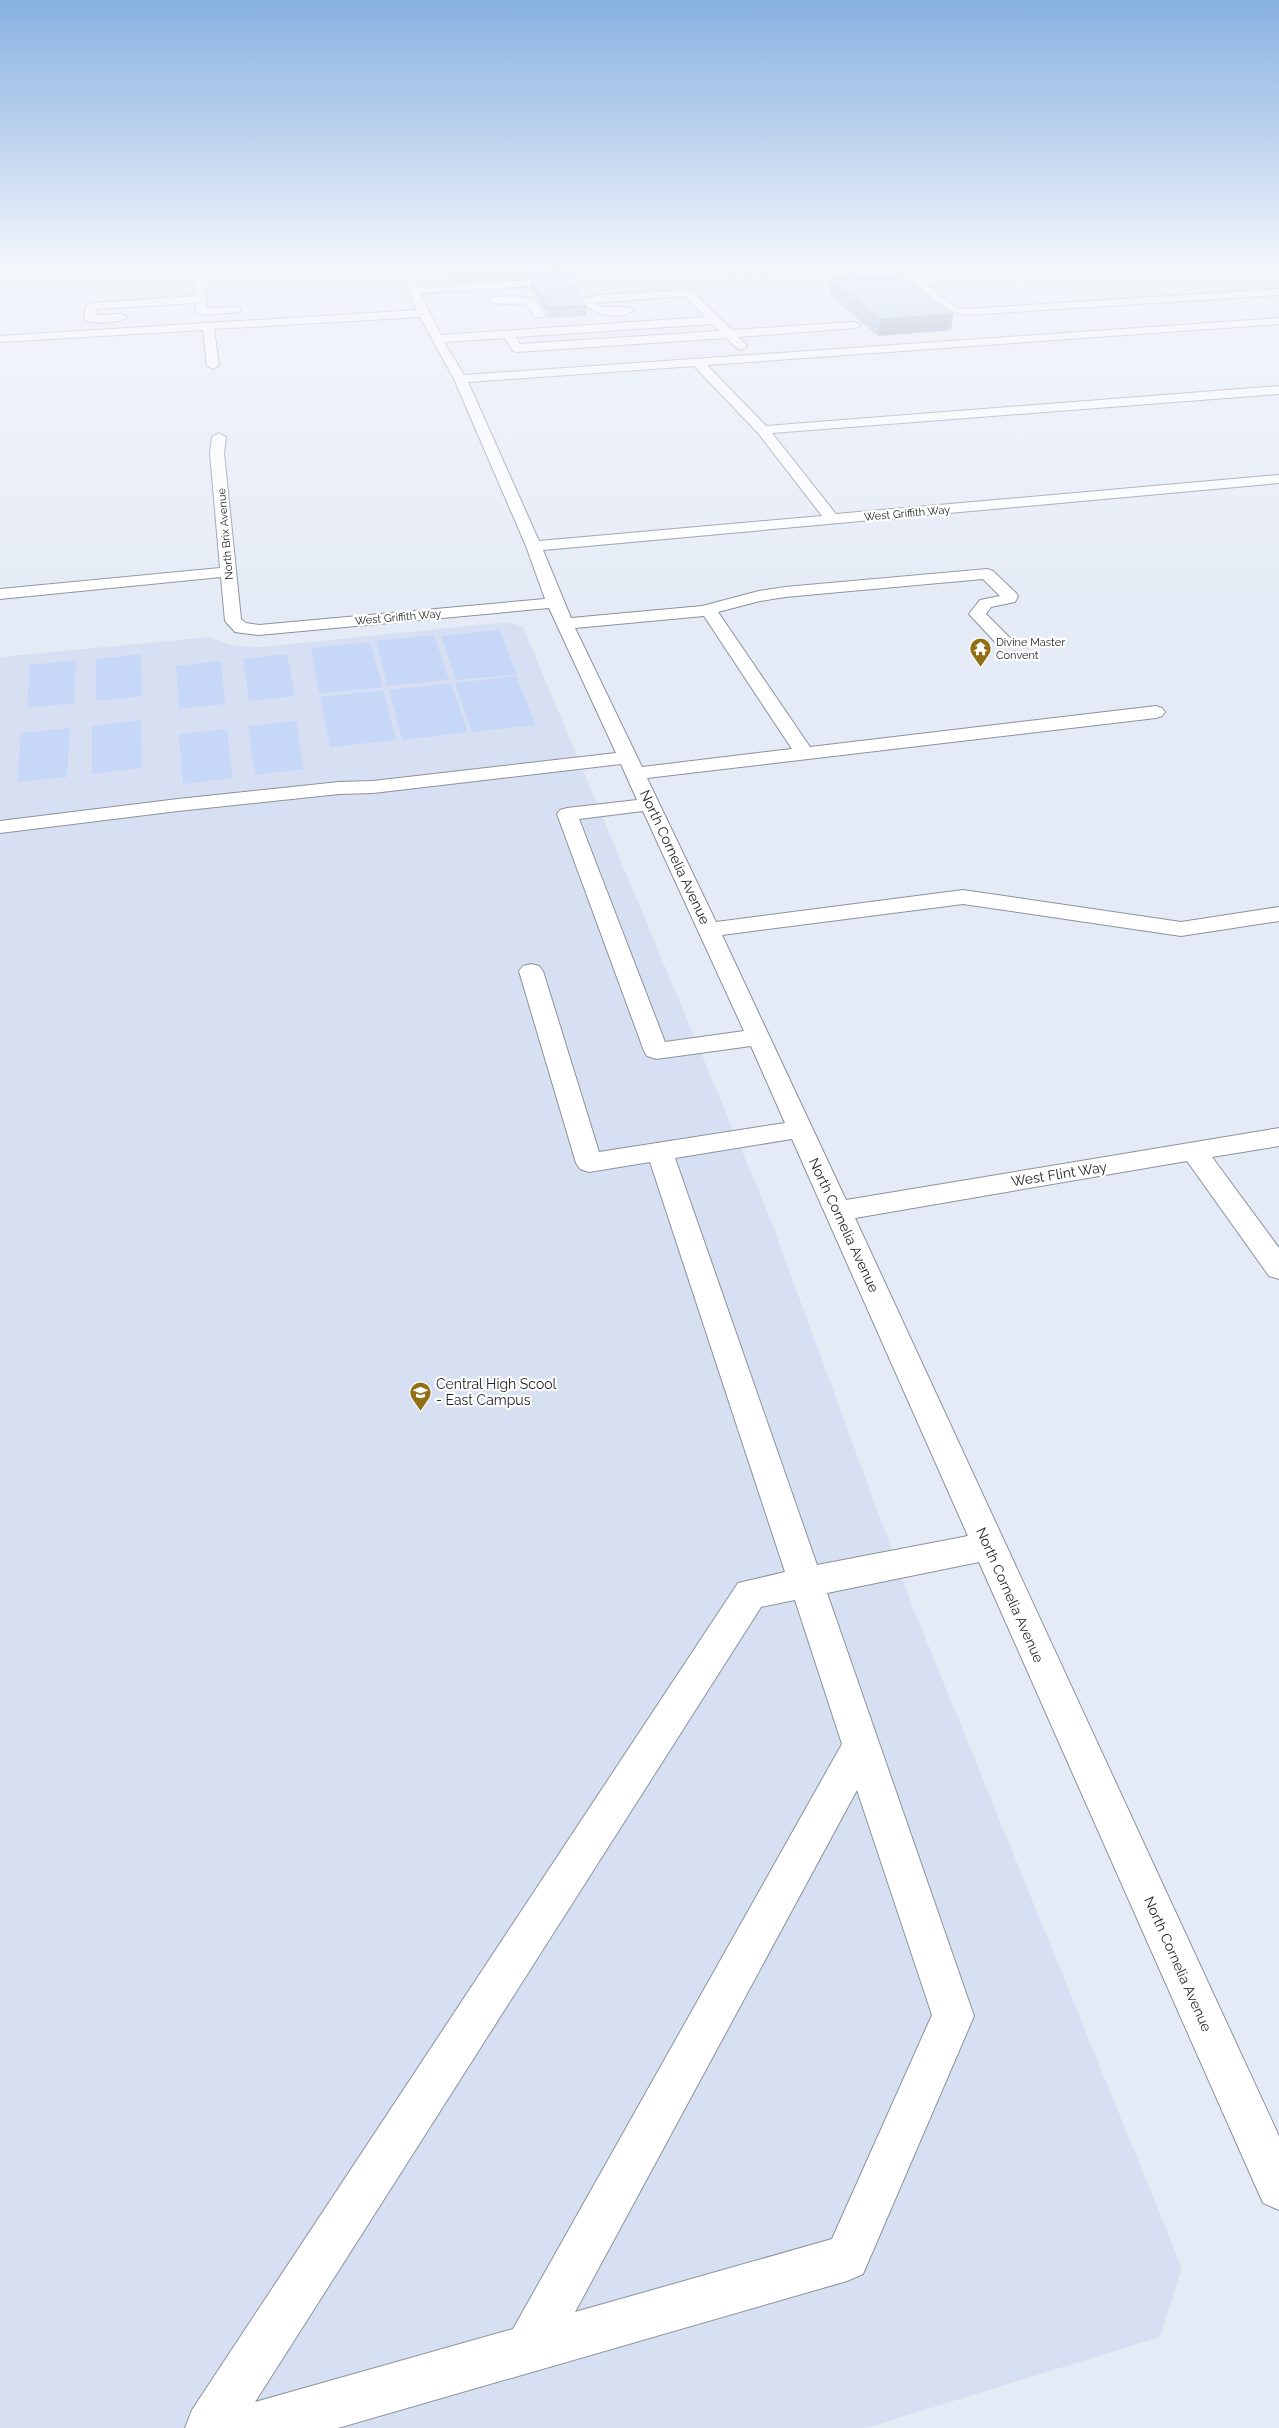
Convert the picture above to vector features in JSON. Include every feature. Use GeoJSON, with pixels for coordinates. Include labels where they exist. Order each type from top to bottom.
{"type":"FeatureCollection","features":[{"type":"Feature","properties":{"kind":"street","name":"North Cornelia Avenue"},"geometry":{"type":"LineString","coordinates":[[461,380],[534,546],[555,603],[759,1037],[1279,2187]]}},
{"type":"Feature","properties":{"kind":"street"},"geometry":{"type":"LineString","coordinates":[[716,380],[763,430],[832,520]]}},
{"type":"Feature","properties":{"kind":"street"},"geometry":{"type":"LineString","coordinates":[[763,430],[1279,390]]}},
{"type":"Feature","properties":{"kind":"street","name":"North Brix Avenue"},"geometry":{"type":"LineString","coordinates":[[219,437],[217,452],[233,621],[241,628]]}},
{"type":"Feature","properties":{"kind":"street","name":"West Griffith Way"},"geometry":{"type":"LineString","coordinates":[[534,546],[1279,479]]}},
{"type":"Feature","properties":{"kind":"street"},"geometry":{"type":"LineString","coordinates":[[0,594],[228,572]]}},
{"type":"Feature","properties":{"kind":"street"},"geometry":{"type":"LineString","coordinates":[[565,624],[704,611],[759,596],[785,592],[987,574],[1010,596],[1009,599],[986,604],[977,614],[1002,639]]}},
{"type":"Feature","properties":{"kind":"street","name":"West Griffith Way"},"geometry":{"type":"LineString","coordinates":[[241,628],[259,630],[555,603]]}},
{"type":"Feature","properties":{"kind":"street"},"geometry":{"type":"LineString","coordinates":[[704,611],[710,613],[803,751],[800,754]]}},
{"type":"Feature","properties":{"kind":"street"},"geometry":{"type":"LineString","coordinates":[[0,827],[178,805],[339,788],[373,787],[632,765],[800,754],[1156,712]]}},
{"type":"Feature","properties":{"kind":"street"},"geometry":{"type":"LineString","coordinates":[[650,804],[567,814],[656,1051],[759,1037]]}},
{"type":"Feature","properties":{"kind":"street"},"geometry":{"type":"LineString","coordinates":[[709,930],[963,896],[1181,929],[1279,914]]}},
{"type":"Feature","properties":{"kind":"street"},"geometry":{"type":"LineString","coordinates":[[531,971],[589,1163],[800,1129]]}},
{"type":"Feature","properties":{"kind":"street","name":"West Flint Way"},"geometry":{"type":"LineString","coordinates":[[838,1211],[1279,1137]]}},
{"type":"Feature","properties":{"kind":"street"},"geometry":{"type":"LineString","coordinates":[[252,2428],[847,2258],[953,2016],[660,1152]]}},
{"type":"Feature","properties":{"kind":"street"},"geometry":{"type":"LineString","coordinates":[[1194,1152],[1279,1269]]}},
{"type":"Feature","properties":{"kind":"street"},"geometry":{"type":"LineString","coordinates":[[210,2428],[750,1594],[988,1546]]}},
{"type":"Feature","properties":{"kind":"street"},"geometry":{"type":"LineString","coordinates":[[528,2350],[862,1745]]}},
{"type":"Feature","properties":{"kind":"shaded area","name":"Central High Scool - East Campus"},"geometry":{"type":"Polygon","coordinates":[[[507,622],[523,627],[768,1213],[914,1610],[1182,2268],[1160,2337],[866,2428],[0,2428],[0,657],[210,637],[230,645],[260,647],[507,622]]]}},
{"type":"Feature","properties":{"kind":"shaded area"},"geometry":{"type":"Polygon","coordinates":[[[499,630],[517,674],[456,680],[441,636],[499,630]]]}},
{"type":"Feature","properties":{"kind":"shaded area"},"geometry":{"type":"Polygon","coordinates":[[[434,635],[449,680],[387,686],[376,641],[434,635]]]}},
{"type":"Feature","properties":{"kind":"shaded area"},"geometry":{"type":"Polygon","coordinates":[[[370,642],[383,687],[319,694],[311,648],[370,642]]]}},
{"type":"Feature","properties":{"kind":"shaded area"},"geometry":{"type":"Polygon","coordinates":[[[141,654],[142,696],[96,701],[96,659],[141,654]]]}},
{"type":"Feature","properties":{"kind":"shaded area"},"geometry":{"type":"Polygon","coordinates":[[[287,654],[295,696],[249,701],[243,659],[287,654]]]}},
{"type":"Feature","properties":{"kind":"shaded area"},"geometry":{"type":"Polygon","coordinates":[[[76,660],[74,703],[27,708],[30,665],[76,660]]]}},
{"type":"Feature","properties":{"kind":"shaded area"},"geometry":{"type":"Polygon","coordinates":[[[221,661],[225,704],[179,709],[176,666],[221,661]]]}},
{"type":"Feature","properties":{"kind":"shaded area"},"geometry":{"type":"Polygon","coordinates":[[[516,676],[536,725],[472,732],[455,683],[516,676]]]}},
{"type":"Feature","properties":{"kind":"shaded area"},"geometry":{"type":"Polygon","coordinates":[[[451,683],[468,732],[402,740],[389,690],[451,683]]]}},
{"type":"Feature","properties":{"kind":"shaded area"},"geometry":{"type":"Polygon","coordinates":[[[383,690],[396,740],[330,747],[320,697],[383,690]]]}},
{"type":"Feature","properties":{"kind":"shaded area"},"geometry":{"type":"Polygon","coordinates":[[[141,720],[142,768],[92,774],[92,726],[141,720]]]}},
{"type":"Feature","properties":{"kind":"shaded area"},"geometry":{"type":"Polygon","coordinates":[[[296,721],[304,769],[255,775],[248,726],[296,721]]]}},
{"type":"Feature","properties":{"kind":"shaded area"},"geometry":{"type":"Polygon","coordinates":[[[70,728],[67,777],[17,782],[21,733],[70,728]]]}},
{"type":"Feature","properties":{"kind":"shaded area"},"geometry":{"type":"Polygon","coordinates":[[[227,729],[233,778],[183,784],[179,734],[227,729]]]}},
{"type":"Feature","properties":{"kind":"place","name":"Divine Master Convent"},"geometry":{"type":"Point","coordinates":[980,667]}},
{"type":"Feature","properties":{"kind":"place","name":"Central High Scool - East Campus"},"geometry":{"type":"Point","coordinates":[420,1411]}}]}
